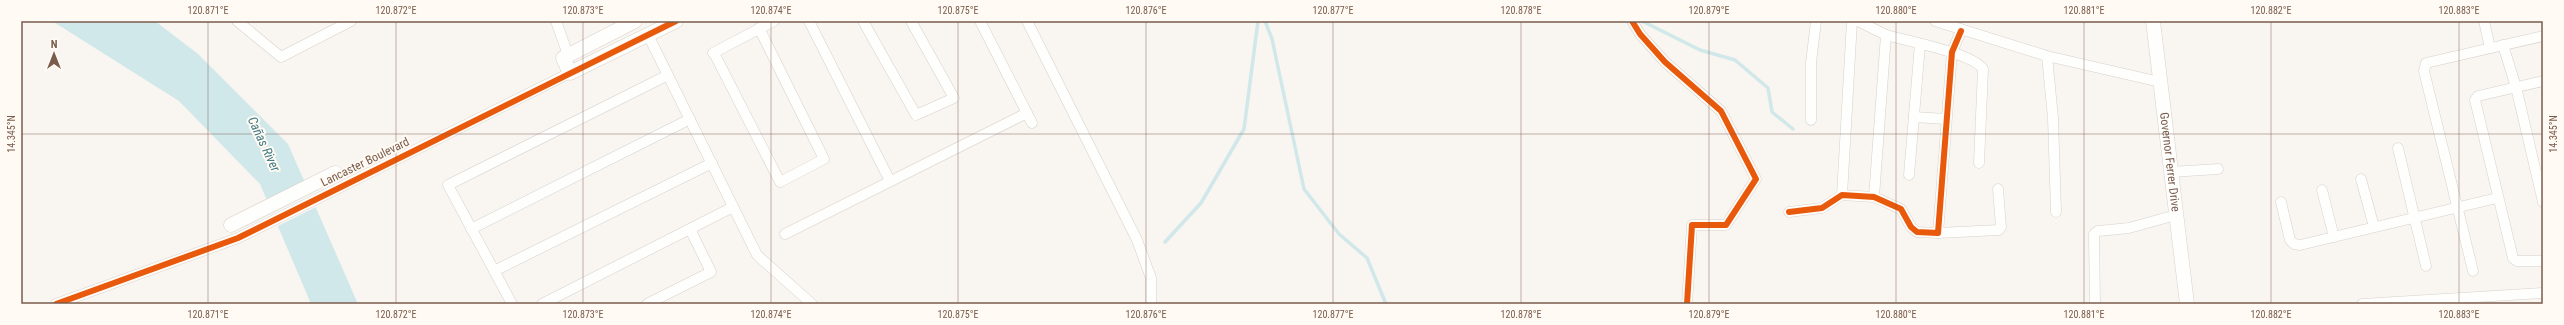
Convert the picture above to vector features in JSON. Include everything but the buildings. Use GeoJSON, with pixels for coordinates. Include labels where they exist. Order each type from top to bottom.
{"type":"FeatureCollection","features":[{"type":"Feature","properties":{"kind":"street"},"geometry":{"type":"LineString","coordinates":[[243,22],[281,57],[351,21]]}},
{"type":"Feature","properties":{"kind":"street"},"geometry":{"type":"LineString","coordinates":[[556,21],[570,73]]}},
{"type":"Feature","properties":{"kind":"street"},"geometry":{"type":"LineString","coordinates":[[566,57],[635,21]]}},
{"type":"Feature","properties":{"kind":"street"},"geometry":{"type":"LineString","coordinates":[[760,28],[824,159],[780,182],[713,53],[760,28],[774,21]]}},
{"type":"Feature","properties":{"kind":"street"},"geometry":{"type":"LineString","coordinates":[[809,21],[890,181]]}},
{"type":"Feature","properties":{"kind":"street"},"geometry":{"type":"LineString","coordinates":[[863,21],[916,115],[954,98],[911,21]]}},
{"type":"Feature","properties":{"kind":"street"},"geometry":{"type":"LineString","coordinates":[[1027,21],[1137,240],[1151,278],[1151,304]]}},
{"type":"Feature","properties":{"kind":"street"},"geometry":{"type":"LineString","coordinates":[[1632,21],[1640,34],[1665,62],[1721,111],[1756,179],[1726,225],[1692,225],[1687,304]]}},
{"type":"Feature","properties":{"kind":"street"},"geometry":{"type":"LineString","coordinates":[[1812,120],[1811,63],[1816,21]]}},
{"type":"Feature","properties":{"kind":"street"},"geometry":{"type":"LineString","coordinates":[[1842,195],[1852,21]]}},
{"type":"Feature","properties":{"kind":"street"},"geometry":{"type":"LineString","coordinates":[[1858,21],[1886,35],[1952,52],[1979,63],[1983,69],[1979,163]]}},
{"type":"Feature","properties":{"kind":"street"},"geometry":{"type":"LineString","coordinates":[[1935,21],[1961,31],[2046,56],[2160,82]]}},
{"type":"Feature","properties":{"kind":"street","name":"Governor Ferrer Drive"},"geometry":{"type":"LineString","coordinates":[[2153,21],[2187,304]]}},
{"type":"Feature","properties":{"kind":"street"},"geometry":{"type":"LineString","coordinates":[[2484,21],[2490,48]]}},
{"type":"Feature","properties":{"kind":"street","name":"Lancaster Boulevard"},"geometry":{"type":"LineString","coordinates":[[56,304],[238,238],[674,22]]}},
{"type":"Feature","properties":{"kind":"street"},"geometry":{"type":"LineString","coordinates":[[984,23],[1032,123]]}},
{"type":"Feature","properties":{"kind":"street"},"geometry":{"type":"LineString","coordinates":[[1938,233],[1952,52],[1961,31]]}},
{"type":"Feature","properties":{"kind":"street"},"geometry":{"type":"LineString","coordinates":[[648,35],[757,255],[812,304]]}},
{"type":"Feature","properties":{"kind":"street"},"geometry":{"type":"LineString","coordinates":[[1874,197],[1886,35]]}},
{"type":"Feature","properties":{"kind":"street"},"geometry":{"type":"LineString","coordinates":[[2473,271],[2424,71],[2426,63],[2543,36]]}},
{"type":"Feature","properties":{"kind":"street"},"geometry":{"type":"LineString","coordinates":[[1909,175],[1920,44]]}},
{"type":"Feature","properties":{"kind":"street"},"geometry":{"type":"LineString","coordinates":[[2503,45],[2516,87],[2543,202]]}},
{"type":"Feature","properties":{"kind":"street"},"geometry":{"type":"LineString","coordinates":[[2046,56],[2052,118],[2056,212]]}},
{"type":"Feature","properties":{"kind":"street"},"geometry":{"type":"LineString","coordinates":[[512,304],[448,185],[668,75]]}},
{"type":"Feature","properties":{"kind":"street"},"geometry":{"type":"LineString","coordinates":[[2543,81],[2478,96],[2475,100],[2497,198],[2513,258],[2517,261],[2543,261]]}},
{"type":"Feature","properties":{"kind":"street"},"geometry":{"type":"LineString","coordinates":[[785,234],[1027,113]]}},
{"type":"Feature","properties":{"kind":"street"},"geometry":{"type":"LineString","coordinates":[[1914,117],[1946,119]]}},
{"type":"Feature","properties":{"kind":"street"},"geometry":{"type":"LineString","coordinates":[[471,228],[690,119]]}},
{"type":"Feature","properties":{"kind":"street"},"geometry":{"type":"LineString","coordinates":[[2398,148],[2426,266]]}},
{"type":"Feature","properties":{"kind":"street"},"geometry":{"type":"LineString","coordinates":[[494,271],[712,163]]}},
{"type":"Feature","properties":{"kind":"street"},"geometry":{"type":"LineString","coordinates":[[2171,172],[2218,169]]}},
{"type":"Feature","properties":{"kind":"street","name":"Lancaster Boulevard"},"geometry":{"type":"LineString","coordinates":[[231,225],[335,173]]}},
{"type":"Feature","properties":{"kind":"street"},"geometry":{"type":"LineString","coordinates":[[2362,179],[2374,227]]}},
{"type":"Feature","properties":{"kind":"street"},"geometry":{"type":"LineString","coordinates":[[1789,212],[1822,208],[1842,195],[1874,197],[1901,210],[1911,227],[1917,232],[1938,233],[2000,230],[1998,189]]}},
{"type":"Feature","properties":{"kind":"street"},"geometry":{"type":"LineString","coordinates":[[2322,190],[2334,237]]}},
{"type":"Feature","properties":{"kind":"street"},"geometry":{"type":"LineString","coordinates":[[2281,202],[2290,240],[2294,244],[2300,245],[2497,198]]}},
{"type":"Feature","properties":{"kind":"street"},"geometry":{"type":"LineString","coordinates":[[542,304],[733,207]]}},
{"type":"Feature","properties":{"kind":"street"},"geometry":{"type":"LineString","coordinates":[[2095,304],[2094,234],[2098,231],[2129,228],[2176,215]]}},
{"type":"Feature","properties":{"kind":"street"},"geometry":{"type":"LineString","coordinates":[[647,304],[711,272],[690,229]]}},
{"type":"Feature","properties":{"kind":"street"},"geometry":{"type":"LineString","coordinates":[[2362,304],[2543,293]]}},
{"type":"Feature","properties":{"kind":"water","name":"Cañas River"},"geometry":{"type":"Polygon","coordinates":[[[52,21],[155,21],[198,54],[288,144],[358,304],[311,304],[260,184],[179,101],[52,21]]]}},
{"type":"Feature","properties":{"kind":"pier"},"geometry":{"type":"Polygon","coordinates":[[[307,181],[318,206],[276,227],[265,202],[307,181]]]}},
{"type":"Feature","properties":{"kind":"waterway"},"geometry":{"type":"LineString","coordinates":[[1165,242],[1201,203],[1244,129],[1258,21]]}},
{"type":"Feature","properties":{"kind":"waterway"},"geometry":{"type":"LineString","coordinates":[[1265,21],[1272,39],[1304,189],[1339,234],[1367,258],[1386,304]]}},
{"type":"Feature","properties":{"kind":"waterway"},"geometry":{"type":"LineString","coordinates":[[1642,21],[1700,50],[1735,60],[1768,88],[1772,112],[1793,129]]}},
{"type":"Feature","properties":{"kind":"cycle path"},"geometry":{"type":"LineString","coordinates":[[56,304],[238,238],[676,21]]}},
{"type":"Feature","properties":{"kind":"cycle path"},"geometry":{"type":"LineString","coordinates":[[1632,21],[1640,34],[1665,62],[1721,111],[1756,179],[1726,225],[1692,225],[1687,304]]}},
{"type":"Feature","properties":{"kind":"cycle path"},"geometry":{"type":"LineString","coordinates":[[1789,212],[1822,208],[1842,195],[1874,197],[1901,209],[1911,227],[1917,232],[1938,233],[1952,52],[1961,31]]}}]}
